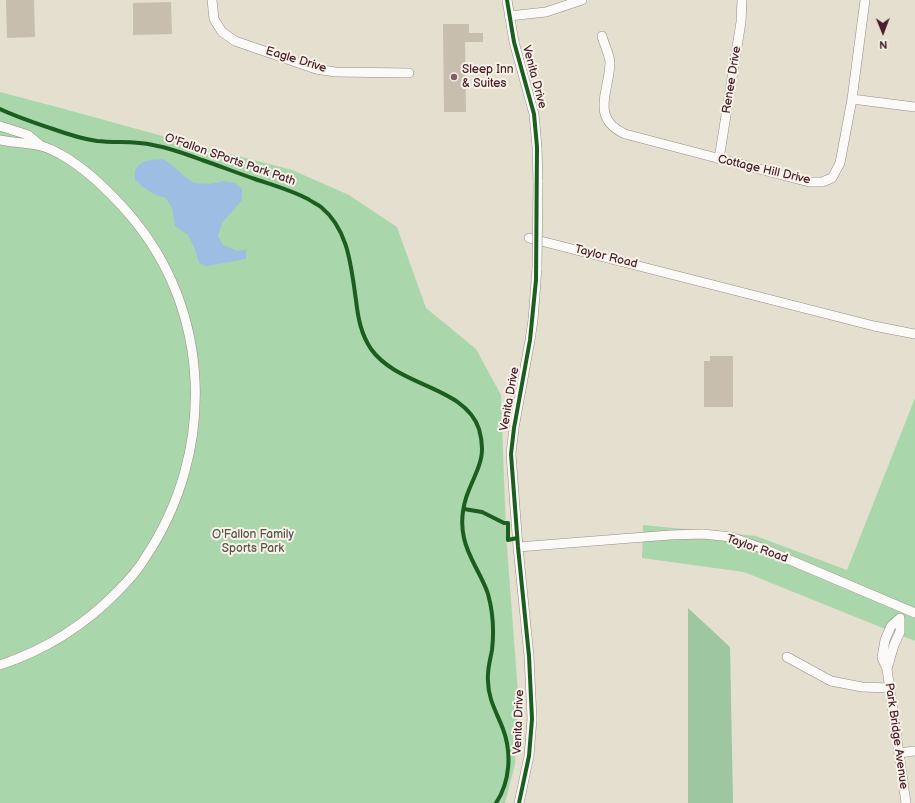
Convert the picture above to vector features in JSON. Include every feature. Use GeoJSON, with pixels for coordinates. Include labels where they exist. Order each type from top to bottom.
{"type":"FeatureCollection","features":[{"type":"Feature","properties":{"kind":"street","name":"Eagle Drive"},"geometry":{"type":"LineString","coordinates":[[212,0],[214,19],[222,32],[235,41],[316,69],[335,72],[409,73]]}},
{"type":"Feature","properties":{"kind":"street","name":"Venita Drive"},"geometry":{"type":"LineString","coordinates":[[507,0],[514,42],[534,114],[538,147],[537,268],[533,320],[514,428],[511,454],[518,548],[529,656],[532,719],[528,756],[520,803]]}},
{"type":"Feature","properties":{"kind":"street"},"geometry":{"type":"LineString","coordinates":[[509,16],[546,12],[582,0]]}},
{"type":"Feature","properties":{"kind":"street","name":"Renee Drive"},"geometry":{"type":"LineString","coordinates":[[719,159],[741,22],[742,0]]}},
{"type":"Feature","properties":{"kind":"street","name":"Cottage Hill Drive"},"geometry":{"type":"LineString","coordinates":[[602,36],[610,62],[604,106],[605,116],[610,124],[617,130],[626,134],[809,182],[822,182],[832,178],[840,164],[852,99],[865,0]]}},
{"type":"Feature","properties":{"kind":"street"},"geometry":{"type":"LineString","coordinates":[[852,99],[915,107]]}},
{"type":"Feature","properties":{"kind":"street"},"geometry":{"type":"LineString","coordinates":[[0,126],[28,135],[42,146],[69,159],[84,170],[102,184],[134,219],[148,237],[163,262],[180,301],[191,343],[196,405],[192,446],[178,495],[157,540],[136,571],[107,603],[86,621],[40,649],[0,665]]}},
{"type":"Feature","properties":{"kind":"street"},"geometry":{"type":"LineString","coordinates":[[0,140],[42,146]]}},
{"type":"Feature","properties":{"kind":"street","name":"Taylor Road"},"geometry":{"type":"LineString","coordinates":[[530,238],[874,326],[915,334]]}},
{"type":"Feature","properties":{"kind":"street","name":"Taylor Road"},"geometry":{"type":"LineString","coordinates":[[518,548],[670,535],[702,534],[731,538],[764,549],[915,613]]}},
{"type":"Feature","properties":{"kind":"street","name":"Park Bridge Avenue"},"geometry":{"type":"LineString","coordinates":[[904,608],[900,618],[900,632],[894,645],[887,669],[906,803]]}},
{"type":"Feature","properties":{"kind":"street"},"geometry":{"type":"LineString","coordinates":[[787,657],[831,681],[862,687],[889,688]]}},
{"type":"Feature","properties":{"kind":"street"},"geometry":{"type":"LineString","coordinates":[[899,753],[915,750]]}},
{"type":"Feature","properties":{"kind":"green space","name":"O'Fallon Family Sports Park"},"geometry":{"type":"Polygon","coordinates":[[[0,92],[292,170],[349,195],[397,227],[426,308],[476,349],[501,395],[506,534],[518,693],[515,764],[505,803],[0,803],[0,92]]]}},
{"type":"Feature","properties":{"kind":"green space"},"geometry":{"type":"Polygon","coordinates":[[[915,398],[915,641],[744,572],[642,558],[643,525],[756,536],[847,570],[915,398]]]}},
{"type":"Feature","properties":{"kind":"green space"},"geometry":{"type":"Polygon","coordinates":[[[688,608],[730,647],[733,803],[688,803],[688,608]]]}},
{"type":"Feature","properties":{"kind":"water"},"geometry":{"type":"Polygon","coordinates":[[[163,159],[194,183],[209,184],[224,181],[235,183],[242,189],[242,200],[222,223],[218,236],[223,245],[237,251],[246,250],[246,259],[206,266],[199,263],[195,249],[188,235],[175,226],[172,208],[166,198],[149,191],[135,180],[135,171],[140,164],[151,160],[163,159]]]}},
{"type":"Feature","properties":{"kind":"building"},"geometry":{"type":"Polygon","coordinates":[[[6,0],[34,0],[35,37],[7,38],[6,0]]]}},
{"type":"Feature","properties":{"kind":"building"},"geometry":{"type":"Polygon","coordinates":[[[171,2],[172,34],[133,35],[133,3],[171,2]]]}},
{"type":"Feature","properties":{"kind":"building","name":"Sleep Inn & Suites"},"geometry":{"type":"Polygon","coordinates":[[[443,24],[469,24],[469,33],[483,33],[483,42],[465,42],[466,112],[444,112],[443,24]]]}},
{"type":"Feature","properties":{"kind":"building"},"geometry":{"type":"Polygon","coordinates":[[[710,356],[733,356],[733,407],[704,407],[704,361],[710,361],[710,356]]]}},
{"type":"Feature","properties":{"kind":"cycle path"},"geometry":{"type":"LineString","coordinates":[[507,0],[514,42],[534,114],[537,147],[536,280],[530,340],[514,428],[511,454],[518,547],[529,656],[532,719],[529,756],[519,803]]}},
{"type":"Feature","properties":{"kind":"cycle path","name":"O'Fallon SPorts Park Path"},"geometry":{"type":"LineString","coordinates":[[0,109],[33,122],[86,139],[104,142],[146,144],[178,151],[282,188],[308,199],[330,216],[338,227],[350,262],[362,332],[371,349],[383,362],[397,371],[446,395],[460,404],[471,415],[479,429],[482,449],[481,457],[465,503],[462,528],[469,553],[488,594],[492,615],[493,643],[488,673],[488,688],[491,700],[503,729],[508,748],[507,777],[501,795],[496,803]]}},
{"type":"Feature","properties":{"kind":"cycle path"},"geometry":{"type":"LineString","coordinates":[[464,509],[482,512],[504,523],[508,523],[508,540],[517,538]]}},
{"type":"Feature","properties":{"kind":"place","name":"Sleep Inn & Suites"},"geometry":{"type":"Point","coordinates":[454,77]}}]}
